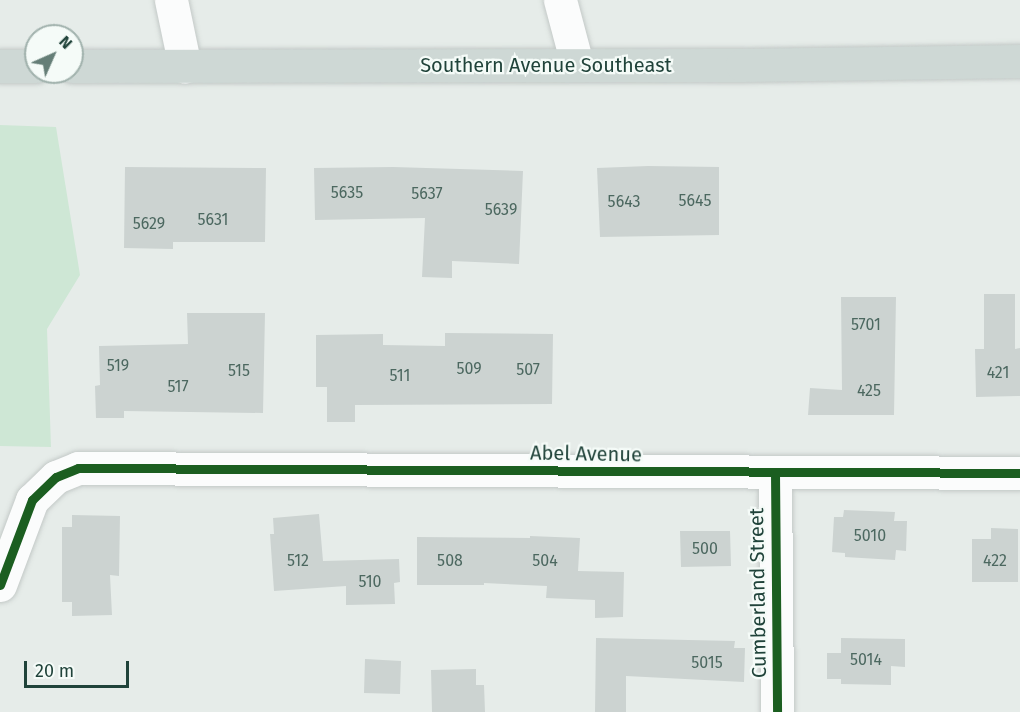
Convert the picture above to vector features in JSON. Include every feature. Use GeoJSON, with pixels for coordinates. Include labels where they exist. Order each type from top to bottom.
{"type":"FeatureCollection","features":[{"type":"Feature","properties":{"kind":"main road","name":"Southern Avenue Southeast"},"geometry":{"type":"LineString","coordinates":[[84,66],[1020,61]]}},
{"type":"Feature","properties":{"kind":"main road"},"geometry":{"type":"LineString","coordinates":[[0,66],[24,66]]}},
{"type":"Feature","properties":{"kind":"street"},"geometry":{"type":"LineString","coordinates":[[171,0],[185,67]]}},
{"type":"Feature","properties":{"kind":"street"},"geometry":{"type":"LineString","coordinates":[[560,0],[577,64]]}},
{"type":"Feature","properties":{"kind":"street","name":"Abel Avenue"},"geometry":{"type":"LineString","coordinates":[[0,585],[25,512],[42,487],[56,477],[78,468],[1020,473]]}},
{"type":"Feature","properties":{"kind":"street","name":"Cumberland Street"},"geometry":{"type":"LineString","coordinates":[[775,473],[777,712]]}},
{"type":"Feature","properties":{"kind":"green space"},"geometry":{"type":"Polygon","coordinates":[[[0,125],[56,127],[80,275],[47,329],[51,447],[0,446],[0,125]]]}},
{"type":"Feature","properties":{"kind":"building"},"geometry":{"type":"Polygon","coordinates":[[[125,167],[266,168],[265,242],[173,242],[173,249],[124,248],[125,167]]]}},
{"type":"Feature","properties":{"kind":"building"},"geometry":{"type":"Polygon","coordinates":[[[393,167],[523,171],[519,264],[452,261],[452,278],[422,277],[425,218],[315,220],[314,168],[393,167]]]}},
{"type":"Feature","properties":{"kind":"building"},"geometry":{"type":"Polygon","coordinates":[[[719,167],[719,235],[600,237],[597,168],[719,167]]]}},
{"type":"Feature","properties":{"kind":"building"},"geometry":{"type":"Polygon","coordinates":[[[984,294],[1015,294],[1015,349],[1020,348],[1020,396],[976,397],[975,349],[984,349],[984,294]]]}},
{"type":"Feature","properties":{"kind":"building"},"geometry":{"type":"Polygon","coordinates":[[[841,297],[896,297],[894,415],[808,415],[810,388],[842,390],[841,297]]]}},
{"type":"Feature","properties":{"kind":"building"},"geometry":{"type":"Polygon","coordinates":[[[187,313],[265,313],[263,413],[124,411],[124,418],[96,418],[95,386],[100,385],[99,346],[188,344],[187,313]]]}},
{"type":"Feature","properties":{"kind":"building"},"geometry":{"type":"Polygon","coordinates":[[[445,333],[553,334],[552,404],[355,405],[355,422],[327,422],[327,387],[316,387],[316,335],[383,334],[383,345],[445,346],[445,333]]]}},
{"type":"Feature","properties":{"kind":"building"},"geometry":{"type":"Polygon","coordinates":[[[844,510],[895,512],[894,521],[907,521],[906,551],[896,550],[895,560],[845,557],[845,553],[832,552],[834,517],[843,517],[844,510]]]}},
{"type":"Feature","properties":{"kind":"building"},"geometry":{"type":"Polygon","coordinates":[[[319,514],[323,561],[399,559],[400,582],[394,583],[395,604],[346,605],[346,586],[274,591],[270,534],[274,534],[273,518],[319,514]]]}},
{"type":"Feature","properties":{"kind":"building"},"geometry":{"type":"Polygon","coordinates":[[[72,515],[120,516],[119,576],[110,575],[112,615],[72,616],[72,602],[62,602],[62,527],[72,527],[72,515]]]}},
{"type":"Feature","properties":{"kind":"building"},"geometry":{"type":"Polygon","coordinates":[[[991,528],[1018,529],[1018,582],[972,582],[972,539],[991,539],[991,528]]]}},
{"type":"Feature","properties":{"kind":"building"},"geometry":{"type":"Polygon","coordinates":[[[680,531],[730,531],[731,566],[681,567],[680,531]]]}},
{"type":"Feature","properties":{"kind":"building"},"geometry":{"type":"Polygon","coordinates":[[[530,536],[580,538],[578,571],[624,572],[623,617],[595,618],[595,600],[546,598],[547,586],[484,583],[484,585],[417,585],[417,537],[530,538],[530,536]]]}},
{"type":"Feature","properties":{"kind":"building"},"geometry":{"type":"Polygon","coordinates":[[[596,638],[735,641],[734,648],[745,648],[744,682],[626,676],[626,712],[595,712],[596,638]]]}},
{"type":"Feature","properties":{"kind":"building"},"geometry":{"type":"Polygon","coordinates":[[[841,638],[905,639],[905,667],[891,666],[891,685],[841,684],[841,679],[827,679],[827,653],[841,653],[841,638]]]}},
{"type":"Feature","properties":{"kind":"building"},"geometry":{"type":"Polygon","coordinates":[[[365,659],[401,661],[400,694],[364,693],[365,659]]]}},
{"type":"Feature","properties":{"kind":"building"},"geometry":{"type":"Polygon","coordinates":[[[476,669],[476,685],[484,685],[485,712],[432,712],[431,670],[476,669]]]}},
{"type":"Feature","properties":{"kind":"cycle path"},"geometry":{"type":"LineString","coordinates":[[0,585],[32,500],[56,477],[78,468],[1020,473]]}},
{"type":"Feature","properties":{"kind":"cycle path"},"geometry":{"type":"LineString","coordinates":[[775,473],[777,712]]}}]}
